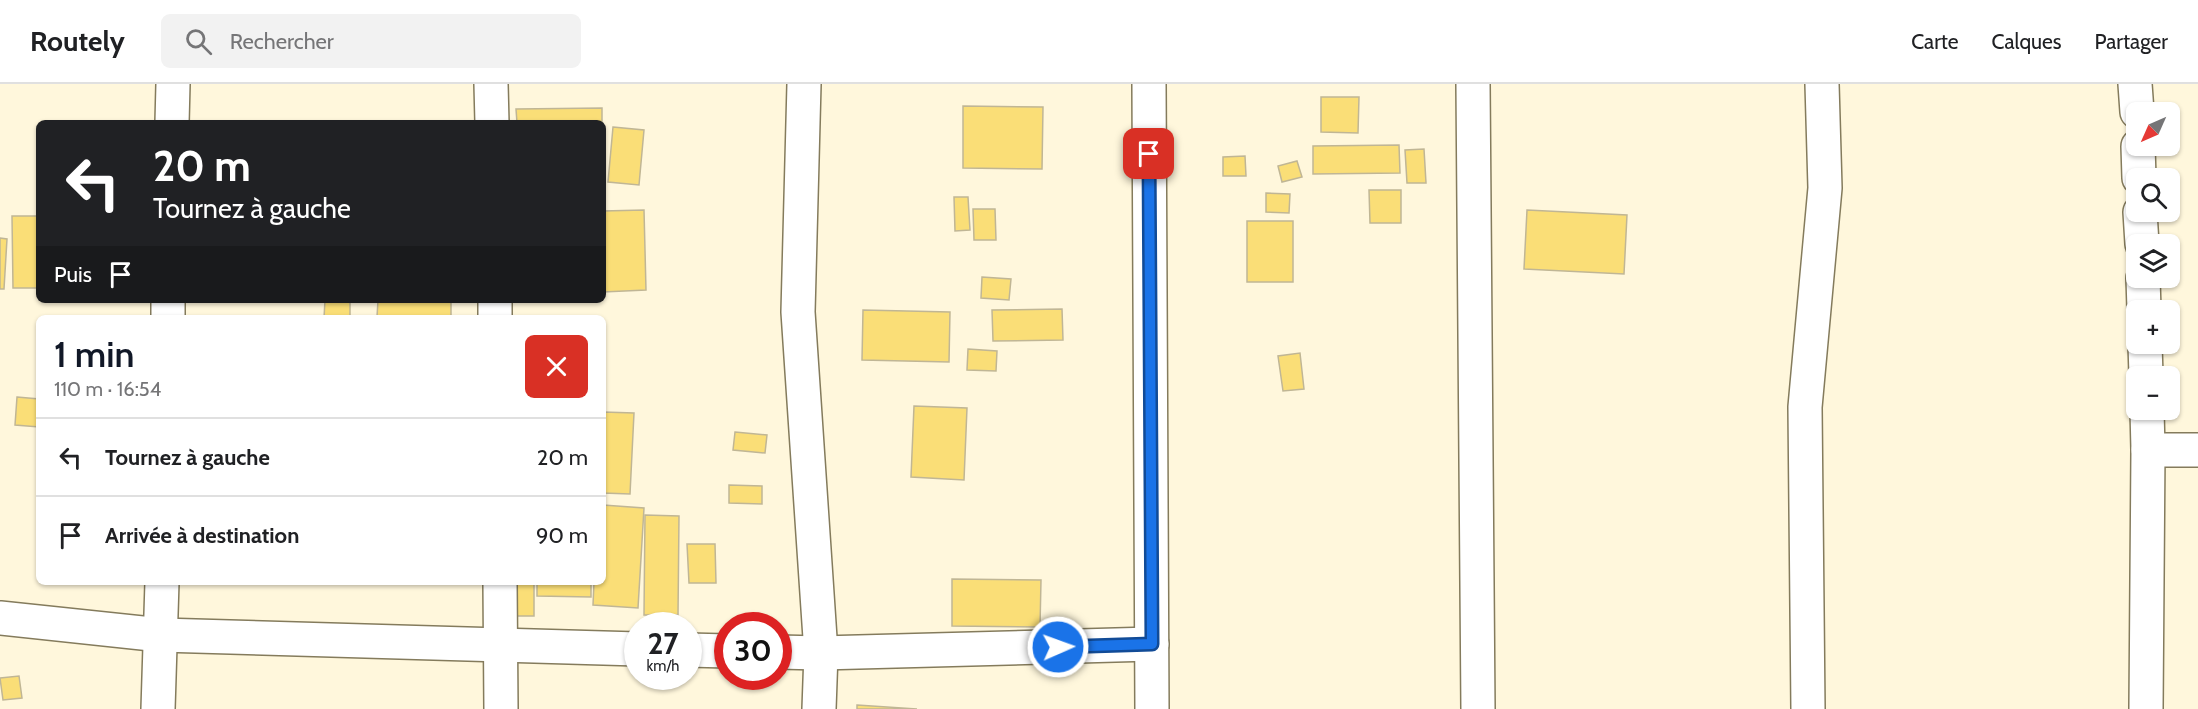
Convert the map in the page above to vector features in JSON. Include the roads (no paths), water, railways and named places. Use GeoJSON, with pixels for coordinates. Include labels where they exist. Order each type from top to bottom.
{"type":"FeatureCollection","features":[{"type":"Feature","properties":{"kind":"street"},"geometry":{"type":"LineString","coordinates":[[172,120],[173,84]]}},
{"type":"Feature","properties":{"kind":"street"},"geometry":{"type":"LineString","coordinates":[[491,84],[492,120]]}},
{"type":"Feature","properties":{"kind":"street"},"geometry":{"type":"LineString","coordinates":[[804,84],[798,312],[821,653],[819,709]]}},
{"type":"Feature","properties":{"kind":"street"},"geometry":{"type":"LineString","coordinates":[[1149,84],[1152,709]]}},
{"type":"Feature","properties":{"kind":"street"},"geometry":{"type":"LineString","coordinates":[[1473,84],[1478,709]]}},
{"type":"Feature","properties":{"kind":"street"},"geometry":{"type":"LineString","coordinates":[[1808,709],[1805,407],[1825,188],[1822,84]]}},
{"type":"Feature","properties":{"kind":"street"},"geometry":{"type":"LineString","coordinates":[[2135,84],[2136,102]]}},
{"type":"Feature","properties":{"kind":"street"},"geometry":{"type":"LineString","coordinates":[[2145,709],[2147,420]]}},
{"type":"Feature","properties":{"kind":"street"},"geometry":{"type":"LineString","coordinates":[[2148,450],[2198,450]]}},
{"type":"Feature","properties":{"kind":"street"},"geometry":{"type":"LineString","coordinates":[[158,709],[162,585]]}},
{"type":"Feature","properties":{"kind":"street"},"geometry":{"type":"LineString","coordinates":[[500,585],[501,709]]}},
{"type":"Feature","properties":{"kind":"street"},"geometry":{"type":"LineString","coordinates":[[0,618],[161,635],[624,648]]}},
{"type":"Feature","properties":{"kind":"street"},"geometry":{"type":"LineString","coordinates":[[792,652],[1152,644]]}}]}
